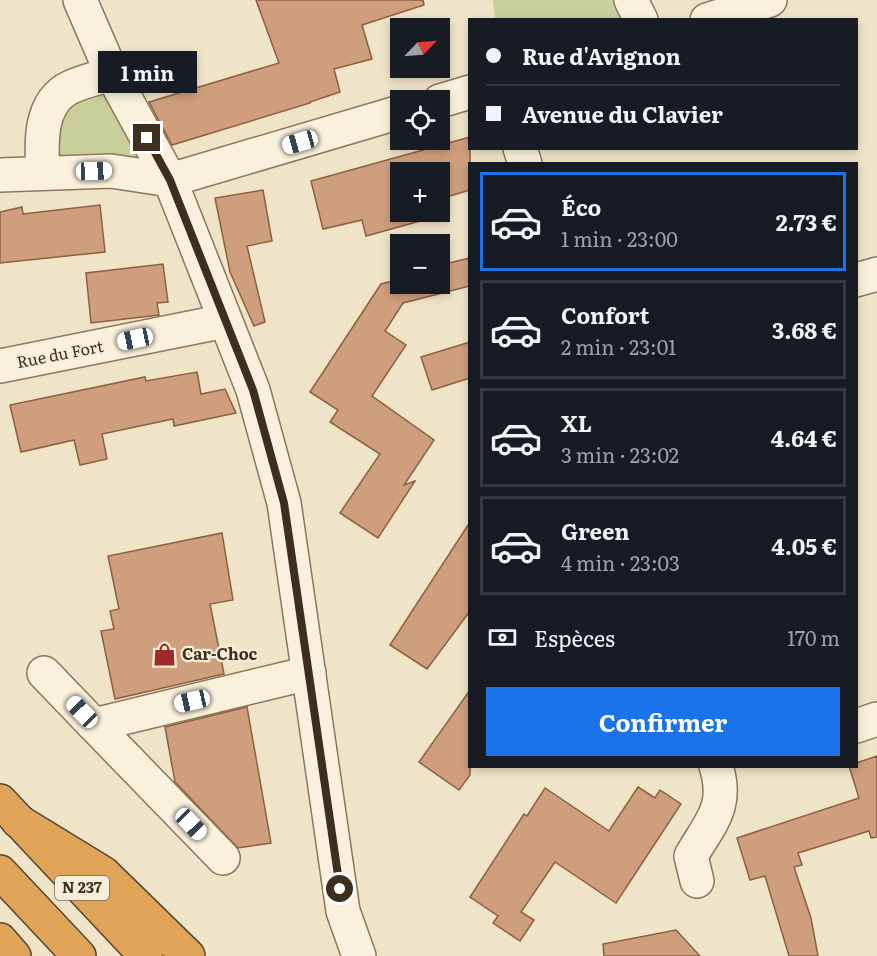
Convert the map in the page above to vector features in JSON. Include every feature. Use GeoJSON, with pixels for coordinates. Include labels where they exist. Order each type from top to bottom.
{"type":"FeatureCollection","features":[{"type":"Feature","properties":{"kind":"highway","name":"N 237"},"geometry":{"type":"LineString","coordinates":[[9,811],[146,956]]}},
{"type":"Feature","properties":{"kind":"highway"},"geometry":{"type":"LineString","coordinates":[[9,811],[103,873],[188,956]]}},
{"type":"Feature","properties":{"kind":"highway","name":"N 237"},"geometry":{"type":"LineString","coordinates":[[0,872],[79,956]]}},
{"type":"Feature","properties":{"kind":"highway"},"geometry":{"type":"LineString","coordinates":[[0,940],[14,956]]}},
{"type":"Feature","properties":{"kind":"street"},"geometry":{"type":"LineString","coordinates":[[80,0],[112,74],[170,180],[253,390],[284,503],[343,911],[360,956]]}},
{"type":"Feature","properties":{"kind":"street"},"geometry":{"type":"LineString","coordinates":[[631,0],[640,18]]}},
{"type":"Feature","properties":{"kind":"street"},"geometry":{"type":"LineString","coordinates":[[712,18],[770,0]]}},
{"type":"Feature","properties":{"kind":"street"},"geometry":{"type":"LineString","coordinates":[[43,172],[42,140],[46,118],[55,100],[69,88],[112,74]]}},
{"type":"Feature","properties":{"kind":"street"},"geometry":{"type":"LineString","coordinates":[[450,98],[468,93]]}},
{"type":"Feature","properties":{"kind":"street"},"geometry":{"type":"LineString","coordinates":[[0,176],[43,172],[111,171],[170,180],[390,115]]}},
{"type":"Feature","properties":{"kind":"street"},"geometry":{"type":"LineString","coordinates":[[858,279],[877,274]]}},
{"type":"Feature","properties":{"kind":"street","name":"Rue du Fort"},"geometry":{"type":"LineString","coordinates":[[0,366],[225,321]]}},
{"type":"Feature","properties":{"kind":"street"},"geometry":{"type":"LineString","coordinates":[[44,673],[223,858]]}},
{"type":"Feature","properties":{"kind":"street"},"geometry":{"type":"LineString","coordinates":[[94,725],[309,673]]}},
{"type":"Feature","properties":{"kind":"street"},"geometry":{"type":"LineString","coordinates":[[858,725],[877,719]]}},
{"type":"Feature","properties":{"kind":"street"},"geometry":{"type":"LineString","coordinates":[[697,880],[691,856],[717,811],[721,795],[721,768]]}},
{"type":"Feature","properties":{"kind":"green space"},"geometry":{"type":"Polygon","coordinates":[[[493,0],[616,0],[625,18],[495,18],[493,0]]]}},
{"type":"Feature","properties":{"kind":"green space"},"geometry":{"type":"Polygon","coordinates":[[[112,74],[170,180],[43,173],[46,118],[112,74]]]}},
{"type":"Feature","properties":{"kind":"building"},"geometry":{"type":"Polygon","coordinates":[[[256,0],[423,0],[424,5],[362,25],[372,59],[334,69],[340,92],[172,145],[149,102],[279,63],[256,0]]]}},
{"type":"Feature","properties":{"kind":"building"},"geometry":{"type":"Polygon","coordinates":[[[468,138],[470,162],[468,162],[468,191],[450,196],[450,162],[390,162],[390,222],[417,222],[366,236],[362,220],[323,229],[311,181],[423,150],[450,150],[450,143],[468,138]]]}},
{"type":"Feature","properties":{"kind":"building"},"geometry":{"type":"Polygon","coordinates":[[[263,190],[272,241],[247,246],[265,322],[254,326],[230,272],[215,198],[263,190]]]}},
{"type":"Feature","properties":{"kind":"building"},"geometry":{"type":"Polygon","coordinates":[[[100,205],[105,252],[0,263],[0,212],[22,207],[23,214],[100,205]]]}},
{"type":"Feature","properties":{"kind":"building"},"geometry":{"type":"Polygon","coordinates":[[[468,258],[468,287],[450,291],[450,263],[468,258]]]}},
{"type":"Feature","properties":{"kind":"building"},"geometry":{"type":"Polygon","coordinates":[[[163,264],[168,302],[157,303],[159,315],[91,323],[86,273],[163,264]]]}},
{"type":"Feature","properties":{"kind":"building"},"geometry":{"type":"Polygon","coordinates":[[[390,282],[390,294],[438,294],[403,303],[385,331],[406,345],[372,396],[434,440],[404,485],[415,481],[378,538],[340,513],[380,454],[330,422],[338,410],[310,392],[381,284],[390,282]]]}},
{"type":"Feature","properties":{"kind":"building"},"geometry":{"type":"Polygon","coordinates":[[[468,343],[468,379],[432,390],[421,357],[468,343]]]}},
{"type":"Feature","properties":{"kind":"building"},"geometry":{"type":"Polygon","coordinates":[[[197,372],[201,394],[225,389],[236,413],[174,426],[173,419],[102,434],[107,459],[80,465],[74,440],[21,452],[10,405],[145,377],[146,381],[197,372]]]}},
{"type":"Feature","properties":{"kind":"building"},"geometry":{"type":"Polygon","coordinates":[[[468,525],[468,614],[427,669],[390,645],[468,525]]]}},
{"type":"Feature","properties":{"kind":"building"},"geometry":{"type":"Polygon","coordinates":[[[222,533],[233,600],[210,604],[224,674],[115,699],[101,631],[114,629],[110,611],[119,609],[108,556],[222,533]]]}},
{"type":"Feature","properties":{"kind":"building"},"geometry":{"type":"Polygon","coordinates":[[[468,693],[468,768],[470,768],[470,775],[459,790],[419,762],[468,693]]]}},
{"type":"Feature","properties":{"kind":"building"},"geometry":{"type":"Polygon","coordinates":[[[247,707],[271,843],[238,848],[175,782],[165,727],[247,707]]]}},
{"type":"Feature","properties":{"kind":"building"},"geometry":{"type":"Polygon","coordinates":[[[877,756],[877,837],[871,838],[869,831],[798,853],[802,865],[794,867],[811,918],[818,956],[789,956],[765,876],[750,880],[737,838],[859,798],[850,768],[858,768],[858,762],[877,756]]]}},
{"type":"Feature","properties":{"kind":"building"},"geometry":{"type":"Polygon","coordinates":[[[638,787],[655,798],[660,790],[681,804],[616,903],[555,862],[521,912],[534,920],[520,941],[493,923],[498,916],[470,897],[524,814],[527,816],[545,788],[609,831],[638,787]]]}},
{"type":"Feature","properties":{"kind":"building"},"geometry":{"type":"Polygon","coordinates":[[[676,930],[700,956],[604,956],[603,944],[676,930]]]}},
{"type":"Feature","properties":{"kind":"place","name":"Car-Choc"},"geometry":{"type":"Point","coordinates":[164,654]}},
{"type":"Feature","properties":{"kind":"route"},"geometry":{"type":"LineString","coordinates":[[147,138],[170,180],[253,390],[284,503],[340,889]]}}]}
